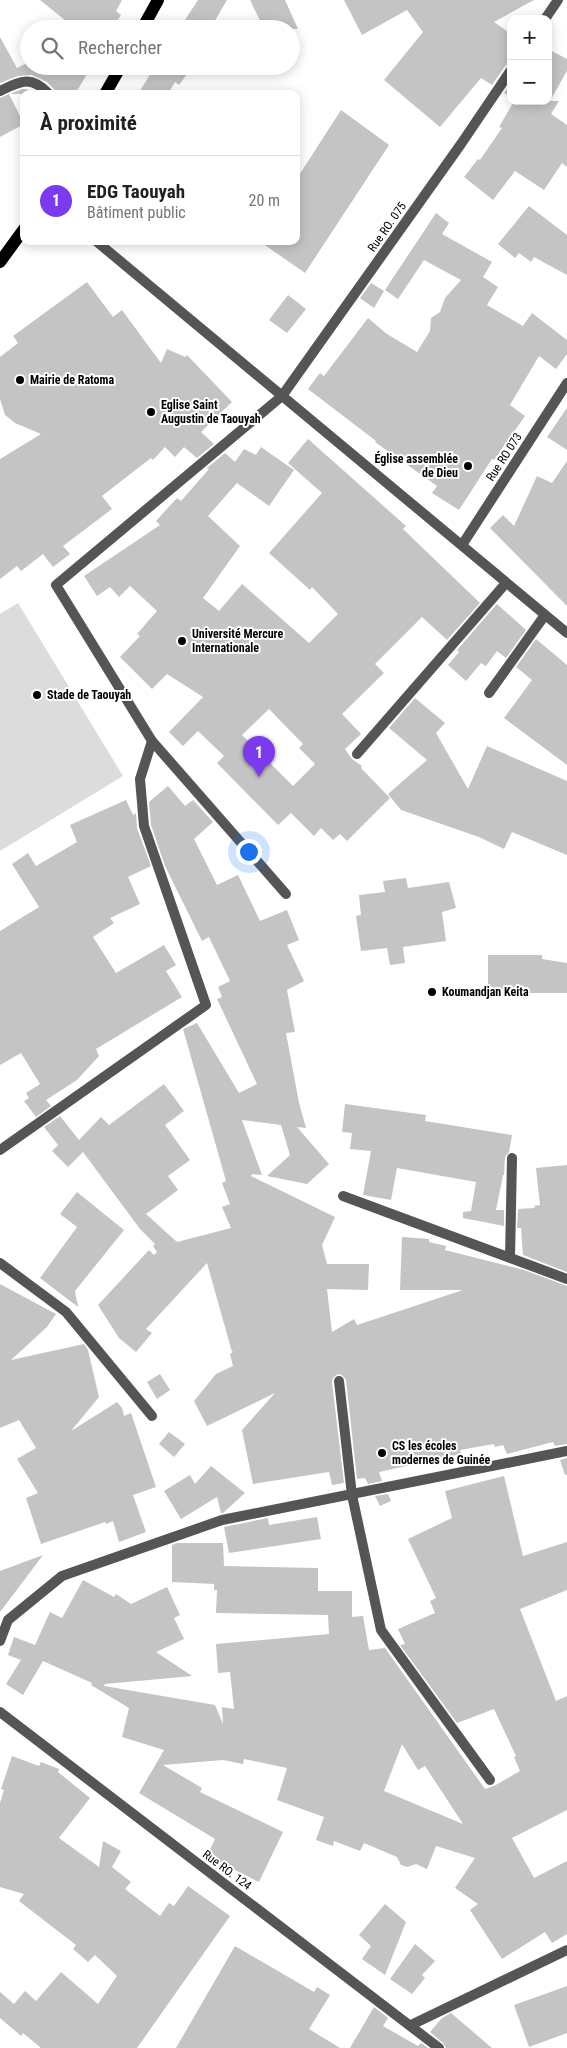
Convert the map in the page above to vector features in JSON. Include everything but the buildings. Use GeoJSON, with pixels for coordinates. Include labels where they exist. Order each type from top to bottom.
{"type":"FeatureCollection","features":[{"type":"Feature","properties":{"kind":"main road"},"geometry":{"type":"LineString","coordinates":[[147,20],[158,0]]}},
{"type":"Feature","properties":{"kind":"main road"},"geometry":{"type":"LineString","coordinates":[[107,90],[116,75]]}},
{"type":"Feature","properties":{"kind":"main road"},"geometry":{"type":"LineString","coordinates":[[0,262],[20,234]]}},
{"type":"Feature","properties":{"kind":"street"},"geometry":{"type":"LineString","coordinates":[[548,15],[558,0]]}},
{"type":"Feature","properties":{"kind":"street","name":"Rue RO. 075"},"geometry":{"type":"LineString","coordinates":[[152,741],[56,585],[282,396],[461,144],[507,76]]}},
{"type":"Feature","properties":{"kind":"street"},"geometry":{"type":"LineString","coordinates":[[0,91],[22,80],[40,84],[45,90]]}},
{"type":"Feature","properties":{"kind":"street"},"geometry":{"type":"LineString","coordinates":[[101,245],[567,634]]}},
{"type":"Feature","properties":{"kind":"street","name":"Rue RO 073"},"geometry":{"type":"LineString","coordinates":[[462,545],[567,383]]}},
{"type":"Feature","properties":{"kind":"street"},"geometry":{"type":"LineString","coordinates":[[357,754],[506,583]]}},
{"type":"Feature","properties":{"kind":"street"},"geometry":{"type":"LineString","coordinates":[[489,693],[545,615]]}},
{"type":"Feature","properties":{"kind":"street"},"geometry":{"type":"LineString","coordinates":[[152,741],[286,894]]}},
{"type":"Feature","properties":{"kind":"street"},"geometry":{"type":"LineString","coordinates":[[0,1150],[206,1005],[144,826],[140,779],[152,741]]}},
{"type":"Feature","properties":{"kind":"street"},"geometry":{"type":"LineString","coordinates":[[510,1258],[512,1158]]}},
{"type":"Feature","properties":{"kind":"street"},"geometry":{"type":"LineString","coordinates":[[342,1196],[567,1279]]}},
{"type":"Feature","properties":{"kind":"street"},"geometry":{"type":"LineString","coordinates":[[0,1263],[66,1312],[152,1416]]}},
{"type":"Feature","properties":{"kind":"street"},"geometry":{"type":"LineString","coordinates":[[339,1381],[352,1494],[382,1630],[490,1780]]}},
{"type":"Feature","properties":{"kind":"street"},"geometry":{"type":"LineString","coordinates":[[0,1641],[8,1620],[62,1576],[222,1520],[567,1450]]}},
{"type":"Feature","properties":{"kind":"street","name":"Rue RO. 124"},"geometry":{"type":"LineString","coordinates":[[0,1712],[439,2048]]}},
{"type":"Feature","properties":{"kind":"street"},"geometry":{"type":"LineString","coordinates":[[411,2025],[567,1950]]}},
{"type":"Feature","properties":{"kind":"shaded area","name":"Stade de Taouyah"},"geometry":{"type":"Polygon","coordinates":[[[18,603],[123,776],[0,851],[0,614],[18,603]]]}},
{"type":"Feature","properties":{"kind":"place","name":"Mairie de Ratoma"},"geometry":{"type":"Point","coordinates":[20,380]}},
{"type":"Feature","properties":{"kind":"place","name":"Eglise Saint Augustin de Taouyah"},"geometry":{"type":"Point","coordinates":[151,412]}},
{"type":"Feature","properties":{"kind":"place","name":"Église assemblée de Dieu"},"geometry":{"type":"Point","coordinates":[468,466]}},
{"type":"Feature","properties":{"kind":"place","name":"Université Mercure Internationale"},"geometry":{"type":"Point","coordinates":[182,641]}},
{"type":"Feature","properties":{"kind":"place","name":"Stade de Taouyah"},"geometry":{"type":"Point","coordinates":[37,695]}},
{"type":"Feature","properties":{"kind":"place","name":"EDG Taouyah"},"geometry":{"type":"Point","coordinates":[259,777]}},
{"type":"Feature","properties":{"kind":"place","name":"Koumandjan Keita"},"geometry":{"type":"Point","coordinates":[432,992]}},
{"type":"Feature","properties":{"kind":"place","name":"CS les écoles modernes de Guinée"},"geometry":{"type":"Point","coordinates":[382,1453]}}]}
